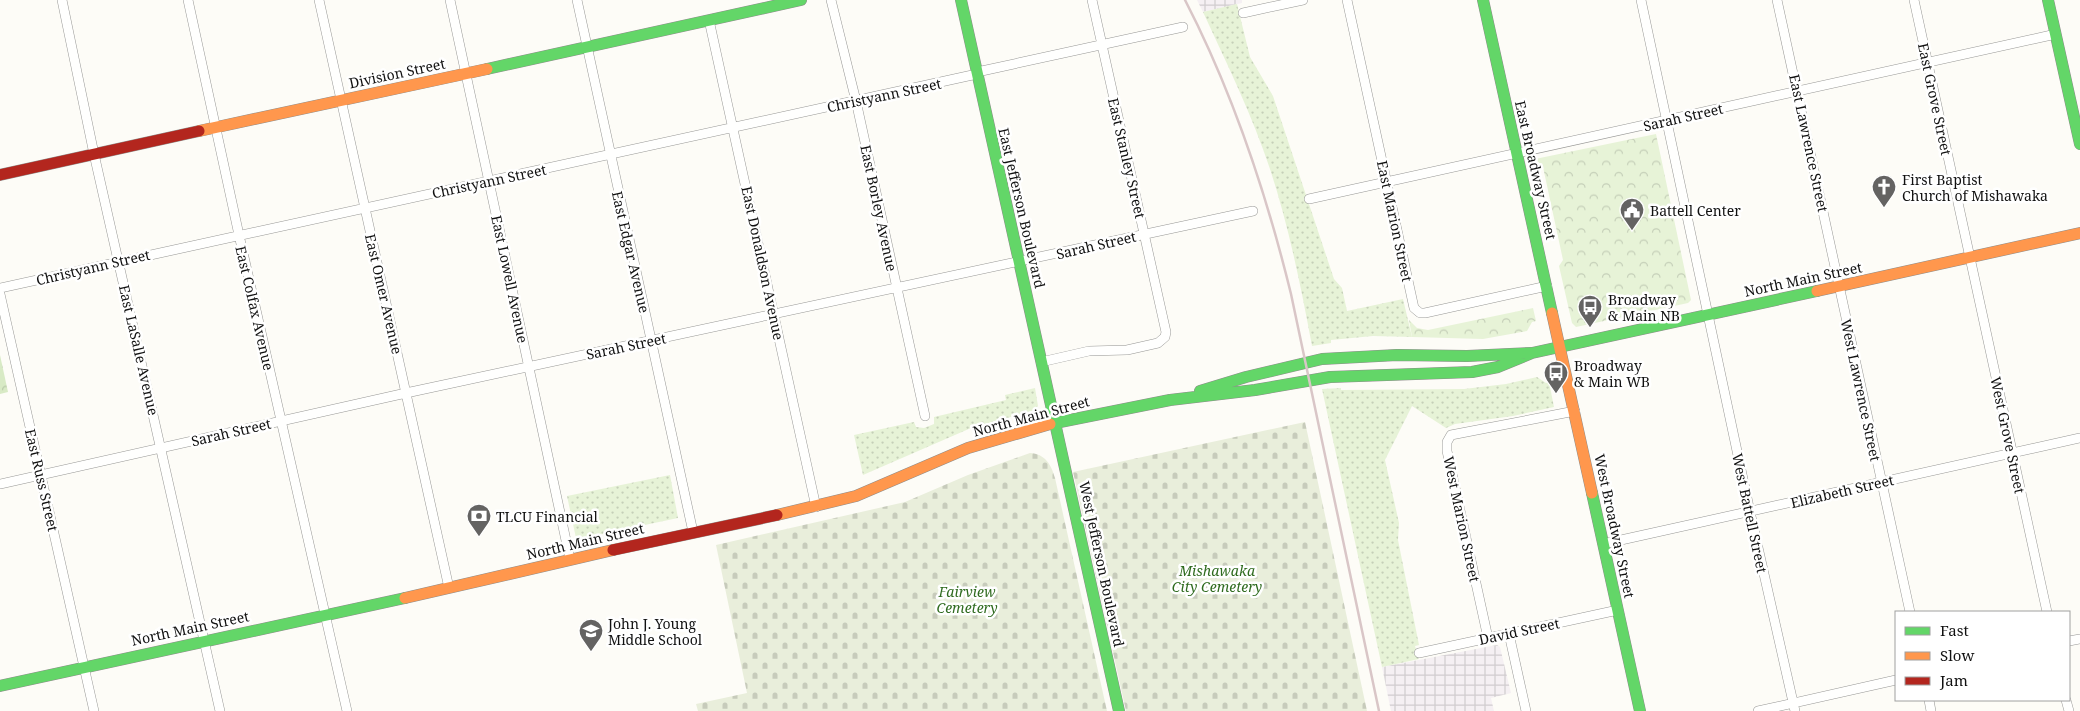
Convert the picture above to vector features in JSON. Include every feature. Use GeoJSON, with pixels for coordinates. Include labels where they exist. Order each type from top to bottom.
{"type":"FeatureCollection","features":[{"type":"Feature","properties":{"kind":"main road","name":"Division Street"},"geometry":{"type":"LineString","coordinates":[[0,175],[801,0]]}},
{"type":"Feature","properties":{"kind":"main road","name":"East Jefferson Boulevard"},"geometry":{"type":"LineString","coordinates":[[961,0],[1055,423]]}},
{"type":"Feature","properties":{"kind":"main road","name":"East Broadway Street"},"geometry":{"type":"LineString","coordinates":[[1483,0],[1560,347]]}},
{"type":"Feature","properties":{"kind":"main road"},"geometry":{"type":"LineString","coordinates":[[2048,0],[2080,144]]}},
{"type":"Feature","properties":{"kind":"main road","name":"North Main Street"},"geometry":{"type":"LineString","coordinates":[[1170,400],[1246,377],[1322,359],[1532,353],[2080,233]]}},
{"type":"Feature","properties":{"kind":"main road","name":"West Broadway Street"},"geometry":{"type":"LineString","coordinates":[[1560,347],[1640,711]]}},
{"type":"Feature","properties":{"kind":"main road","name":"North Main Street"},"geometry":{"type":"LineString","coordinates":[[0,686],[449,588],[693,532],[816,507],[856,496],[968,448],[1055,423],[1170,400],[1256,390],[1330,376],[1472,372],[1498,368],[1532,353]]}},
{"type":"Feature","properties":{"kind":"main road","name":"West Jefferson Boulevard"},"geometry":{"type":"LineString","coordinates":[[1055,423],[1119,711]]}},
{"type":"Feature","properties":{"kind":"street","name":"East LaSalle Avenue"},"geometry":{"type":"LineString","coordinates":[[62,0],[94,154],[220,711]]}},
{"type":"Feature","properties":{"kind":"street","name":"East Colfax Avenue"},"geometry":{"type":"LineString","coordinates":[[188,0],[280,421],[347,711]]}},
{"type":"Feature","properties":{"kind":"street","name":"East Omer Avenue"},"geometry":{"type":"LineString","coordinates":[[319,0],[449,588]]}},
{"type":"Feature","properties":{"kind":"street","name":"East Lowell Avenue"},"geometry":{"type":"LineString","coordinates":[[450,0],[570,559]]}},
{"type":"Feature","properties":{"kind":"street","name":"East Edgar Avenue"},"geometry":{"type":"LineString","coordinates":[[577,0],[693,532]]}},
{"type":"Feature","properties":{"kind":"street","name":"East Borley Avenue"},"geometry":{"type":"LineString","coordinates":[[831,0],[856,101],[925,416]]}},
{"type":"Feature","properties":{"kind":"street","name":"East Stanley Street"},"geometry":{"type":"LineString","coordinates":[[1041,362],[1089,351],[1127,350],[1158,343],[1165,337],[1166,332],[1092,0]]}},
{"type":"Feature","properties":{"kind":"street"},"geometry":{"type":"LineString","coordinates":[[1243,13],[1303,0]]}},
{"type":"Feature","properties":{"kind":"street","name":"East Marion Street"},"geometry":{"type":"LineString","coordinates":[[1347,0],[1412,300],[1416,311],[1425,313],[1547,286]]}},
{"type":"Feature","properties":{"kind":"street","name":"West Battell Street"},"geometry":{"type":"LineString","coordinates":[[1640,0],[1794,707]]}},
{"type":"Feature","properties":{"kind":"street","name":"East Lawrence Street"},"geometry":{"type":"LineString","coordinates":[[1777,0],[1839,286]]}},
{"type":"Feature","properties":{"kind":"street","name":"East Grove Street"},"geometry":{"type":"LineString","coordinates":[[1914,0],[1969,257]]}},
{"type":"Feature","properties":{"kind":"street","name":"East Donaldson Avenue"},"geometry":{"type":"LineString","coordinates":[[710,20],[816,507]]}},
{"type":"Feature","properties":{"kind":"street","name":"Christyann Street"},"geometry":{"type":"LineString","coordinates":[[0,288],[856,101],[1183,27]]}},
{"type":"Feature","properties":{"kind":"street","name":"Sarah Street"},"geometry":{"type":"LineString","coordinates":[[1309,198],[2056,34]]}},
{"type":"Feature","properties":{"kind":"street","name":"Sarah Street"},"geometry":{"type":"LineString","coordinates":[[0,484],[406,393],[1254,211]]}},
{"type":"Feature","properties":{"kind":"street","name":"West Grove Street"},"geometry":{"type":"LineString","coordinates":[[1969,257],[2047,611]]}},
{"type":"Feature","properties":{"kind":"street","name":"West Lawrence Street"},"geometry":{"type":"LineString","coordinates":[[1839,286],[1910,611]]}},
{"type":"Feature","properties":{"kind":"street","name":"East Russ Street"},"geometry":{"type":"LineString","coordinates":[[0,294],[94,711]]}},
{"type":"Feature","properties":{"kind":"street","name":"West Marion Street"},"geometry":{"type":"LineString","coordinates":[[1488,638],[1447,451],[1447,442],[1451,435],[1460,432],[1504,426],[1574,412]]}},
{"type":"Feature","properties":{"kind":"street","name":"Elizabeth Street"},"geometry":{"type":"LineString","coordinates":[[1603,544],[2080,438]]}},
{"type":"Feature","properties":{"kind":"street","name":"David Street"},"geometry":{"type":"LineString","coordinates":[[1419,653],[1618,610]]}},
{"type":"Feature","properties":{"kind":"street"},"geometry":{"type":"LineString","coordinates":[[1509,634],[1526,711]]}},
{"type":"Feature","properties":{"kind":"street"},"geometry":{"type":"LineString","coordinates":[[1758,711],[1794,707],[1895,680]]}},
{"type":"Feature","properties":{"kind":"shaded area"},"geometry":{"type":"Polygon","coordinates":[[[1197,0],[1242,0],[1242,3],[1203,12],[1197,0]]]}},
{"type":"Feature","properties":{"kind":"shaded area"},"geometry":{"type":"Polygon","coordinates":[[[1497,645],[1500,647],[1511,693],[1491,698],[1494,711],[1391,711],[1382,667],[1497,645]]]}},
{"type":"Feature","properties":{"kind":"green space"},"geometry":{"type":"Polygon","coordinates":[[[1237,4],[1250,57],[1273,96],[1334,279],[1342,288],[1347,311],[1403,299],[1412,337],[1373,336],[1331,340],[1331,343],[1312,346],[1289,235],[1270,169],[1247,109],[1203,12],[1237,4]]]}},
{"type":"Feature","properties":{"kind":"green space"},"geometry":{"type":"Polygon","coordinates":[[[1656,134],[1691,300],[1688,303],[1576,327],[1572,323],[1559,266],[1563,260],[1543,167],[1535,159],[1656,134]]]}},
{"type":"Feature","properties":{"kind":"green space"},"geometry":{"type":"Polygon","coordinates":[[[1533,308],[1536,321],[1532,322],[1527,331],[1483,339],[1412,337],[1409,320],[1417,328],[1428,330],[1533,308]]]}},
{"type":"Feature","properties":{"kind":"green space"},"geometry":{"type":"Polygon","coordinates":[[[0,355],[8,392],[0,394],[0,355]]]}},
{"type":"Feature","properties":{"kind":"green space"},"geometry":{"type":"Polygon","coordinates":[[[1537,377],[1546,383],[1549,382],[1554,407],[1513,416],[1455,424],[1446,428],[1412,406],[1385,460],[1399,523],[1398,540],[1419,645],[1415,646],[1419,659],[1382,667],[1322,389],[1464,389],[1506,384],[1537,377]]]}},
{"type":"Feature","properties":{"kind":"green space"},"geometry":{"type":"Polygon","coordinates":[[[1035,388],[1038,406],[1032,411],[971,428],[863,475],[854,435],[914,422],[916,427],[924,428],[934,424],[934,417],[1006,400],[1005,395],[1035,388]]]}},
{"type":"Feature","properties":{"kind":"green space","name":"Mishawaka City Cemetery"},"geometry":{"type":"Polygon","coordinates":[[[1305,422],[1367,711],[1126,711],[1073,472],[1305,422]]]}},
{"type":"Feature","properties":{"kind":"green space","name":"Fairview Cemetery"},"geometry":{"type":"Polygon","coordinates":[[[1030,453],[1040,455],[1047,461],[1052,468],[1055,478],[1107,711],[698,711],[696,704],[747,693],[716,545],[905,502],[968,475],[1030,453]]]}},
{"type":"Feature","properties":{"kind":"green space"},"geometry":{"type":"Polygon","coordinates":[[[670,475],[678,518],[576,538],[567,496],[670,475]]]}},
{"type":"Feature","properties":{"kind":"railway"},"geometry":{"type":"LineString","coordinates":[[1185,0],[1233,107],[1271,218],[1291,294],[1379,711]]}},
{"type":"Feature","properties":{"kind":"traffic: fast"},"geometry":{"type":"LineString","coordinates":[[487,69],[801,0]]}},
{"type":"Feature","properties":{"kind":"traffic: fast"},"geometry":{"type":"LineString","coordinates":[[961,0],[1119,711]]}},
{"type":"Feature","properties":{"kind":"traffic: fast"},"geometry":{"type":"LineString","coordinates":[[1483,0],[1552,313]]}},
{"type":"Feature","properties":{"kind":"traffic: fast"},"geometry":{"type":"LineString","coordinates":[[2048,0],[2080,144]]}},
{"type":"Feature","properties":{"kind":"traffic: fast"},"geometry":{"type":"LineString","coordinates":[[1200,391],[1246,377],[1322,359],[1397,355],[1467,356],[1532,353],[1817,291]]}},
{"type":"Feature","properties":{"kind":"traffic: fast"},"geometry":{"type":"LineString","coordinates":[[1050,424],[1170,400],[1255,390],[1330,377],[1472,372],[1498,367],[1532,353]]}},
{"type":"Feature","properties":{"kind":"traffic: fast"},"geometry":{"type":"LineString","coordinates":[[1592,493],[1640,711]]}},
{"type":"Feature","properties":{"kind":"traffic: fast"},"geometry":{"type":"LineString","coordinates":[[0,686],[405,598]]}},
{"type":"Feature","properties":{"kind":"traffic: slow"},"geometry":{"type":"LineString","coordinates":[[199,131],[487,69]]}},
{"type":"Feature","properties":{"kind":"traffic: slow"},"geometry":{"type":"LineString","coordinates":[[1817,291],[2080,233]]}},
{"type":"Feature","properties":{"kind":"traffic: slow"},"geometry":{"type":"LineString","coordinates":[[1552,313],[1592,493]]}},
{"type":"Feature","properties":{"kind":"traffic: slow"},"geometry":{"type":"LineString","coordinates":[[777,515],[856,496],[968,448],[1050,424]]}},
{"type":"Feature","properties":{"kind":"traffic: slow"},"geometry":{"type":"LineString","coordinates":[[405,598],[613,550]]}},
{"type":"Feature","properties":{"kind":"traffic: jam"},"geometry":{"type":"LineString","coordinates":[[0,175],[199,131]]}},
{"type":"Feature","properties":{"kind":"traffic: jam"},"geometry":{"type":"LineString","coordinates":[[613,550],[777,515]]}},
{"type":"Feature","properties":{"kind":"place","name":"First Baptist Church of Mishawaka"},"geometry":{"type":"Point","coordinates":[1884,208]}},
{"type":"Feature","properties":{"kind":"place","name":"Battell Center"},"geometry":{"type":"Point","coordinates":[1632,231]}},
{"type":"Feature","properties":{"kind":"place","name":"Broadway & Main NB"},"geometry":{"type":"Point","coordinates":[1590,328]}},
{"type":"Feature","properties":{"kind":"place","name":"Broadway & Main WB"},"geometry":{"type":"Point","coordinates":[1556,394]}},
{"type":"Feature","properties":{"kind":"place","name":"TLCU Financial"},"geometry":{"type":"Point","coordinates":[479,537]}},
{"type":"Feature","properties":{"kind":"place","name":"John J. Young Middle School"},"geometry":{"type":"Point","coordinates":[591,652]}}]}
